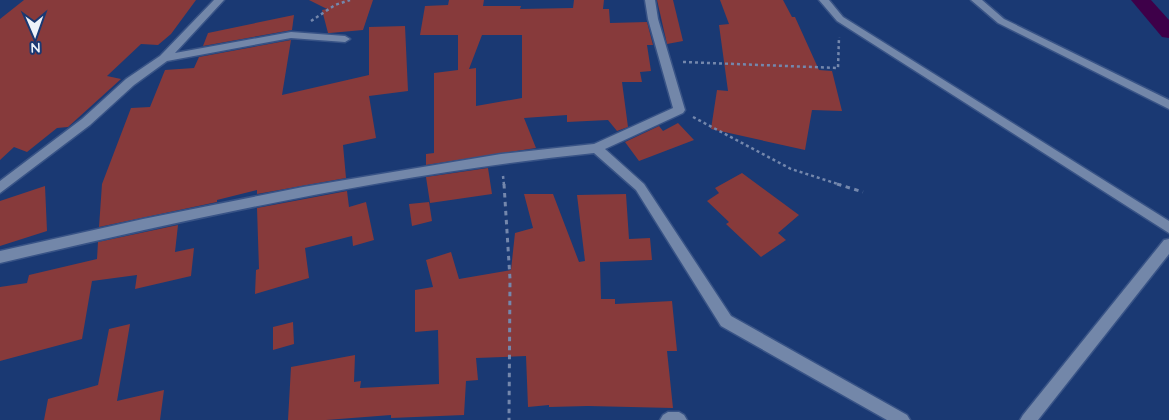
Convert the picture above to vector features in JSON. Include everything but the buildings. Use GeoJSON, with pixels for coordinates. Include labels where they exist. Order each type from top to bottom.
{"type":"FeatureCollection","features":[{"type":"Feature","properties":{"kind":"street"},"geometry":{"type":"LineString","coordinates":[[0,188],[86,122],[130,82],[164,58],[219,0]]}},
{"type":"Feature","properties":{"kind":"street"},"geometry":{"type":"LineString","coordinates":[[0,257],[143,224],[294,194],[501,158],[596,148],[679,110],[653,18],[650,0]]}},
{"type":"Feature","properties":{"kind":"street"},"geometry":{"type":"LineString","coordinates":[[824,0],[840,19],[1169,228]]}},
{"type":"Feature","properties":{"kind":"street"},"geometry":{"type":"LineString","coordinates":[[976,0],[1001,21],[1169,105]]}},
{"type":"Feature","properties":{"kind":"street"},"geometry":{"type":"LineString","coordinates":[[164,58],[291,35],[345,39]]}},
{"type":"Feature","properties":{"kind":"street"},"geometry":{"type":"LineString","coordinates":[[596,148],[640,187],[726,321],[902,420]]}},
{"type":"Feature","properties":{"kind":"street"},"geometry":{"type":"LineString","coordinates":[[1028,420],[1169,244]]}},
{"type":"Feature","properties":{"kind":"street"},"geometry":{"type":"LineString","coordinates":[[668,420],[679,420]]}},
{"type":"Feature","properties":{"kind":"path"},"geometry":{"type":"LineString","coordinates":[[291,35],[335,6],[350,0]]}},
{"type":"Feature","properties":{"kind":"path"},"geometry":{"type":"LineString","coordinates":[[665,61],[838,68],[840,19]]}},
{"type":"Feature","properties":{"kind":"path"},"geometry":{"type":"LineString","coordinates":[[679,110],[791,169],[863,192]]}},
{"type":"Feature","properties":{"kind":"path"},"geometry":{"type":"LineString","coordinates":[[501,158],[510,279],[509,420]]}},
{"type":"Feature","properties":{"kind":"waterway"},"geometry":{"type":"LineString","coordinates":[[1140,0],[1169,32]]}}]}
